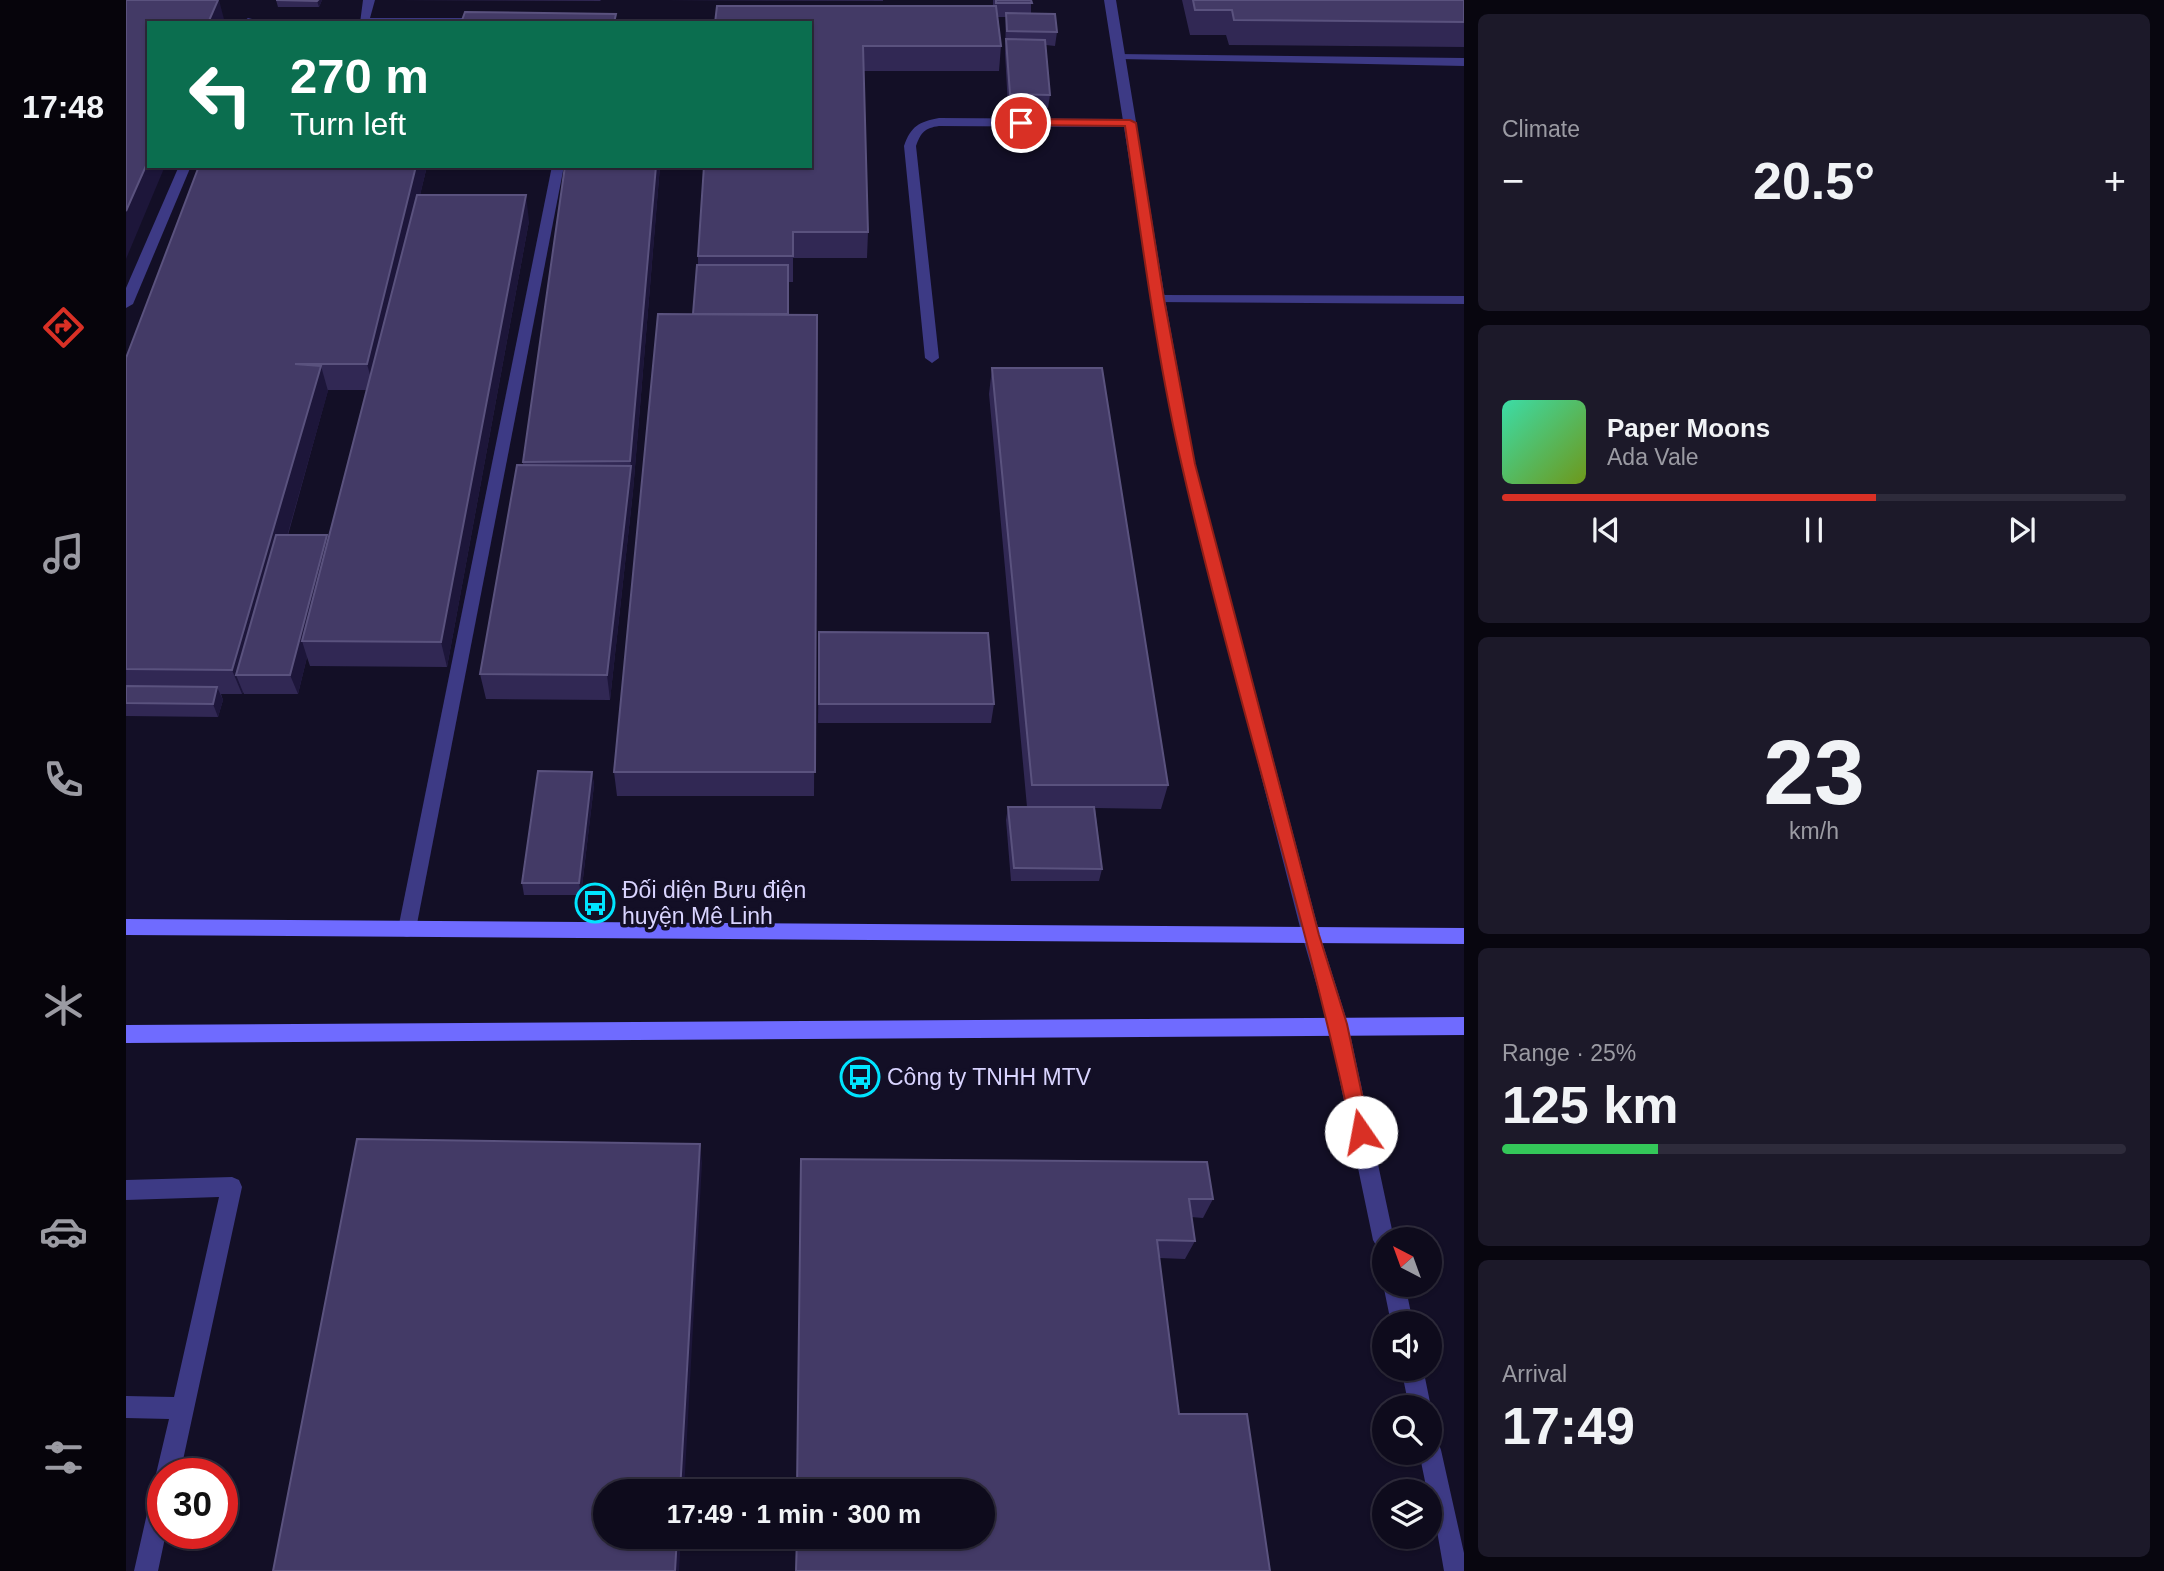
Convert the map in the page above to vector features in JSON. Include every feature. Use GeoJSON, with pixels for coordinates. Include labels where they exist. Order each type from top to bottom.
{"type":"FeatureCollection","features":[{"type":"Feature","properties":{"kind":"street"},"geometry":{"type":"LineString","coordinates":[[369,0],[364,21],[496,21]]}},
{"type":"Feature","properties":{"kind":"street"},"geometry":{"type":"LineString","coordinates":[[1110,0],[1158,299],[1188,464],[1311,935],[1338,1024],[1381,1227]]}},
{"type":"Feature","properties":{"kind":"street"},"geometry":{"type":"LineString","coordinates":[[1120,56],[1464,62]]}},
{"type":"Feature","properties":{"kind":"street"},"geometry":{"type":"LineString","coordinates":[[932,358],[910,146],[914,134],[922,125],[939,122],[1130,123]]}},
{"type":"Feature","properties":{"kind":"street"},"geometry":{"type":"LineString","coordinates":[[126,304],[184,168]]}},
{"type":"Feature","properties":{"kind":"street"},"geometry":{"type":"LineString","coordinates":[[407,929],[558,168]]}},
{"type":"Feature","properties":{"kind":"street"},"geometry":{"type":"LineString","coordinates":[[1158,299],[1464,300]]}},
{"type":"Feature","properties":{"kind":"street"},"geometry":{"type":"LineString","coordinates":[[126,927],[1464,936]]}},
{"type":"Feature","properties":{"kind":"street"},"geometry":{"type":"LineString","coordinates":[[126,1034],[1338,1024],[1464,1026]]}},
{"type":"Feature","properties":{"kind":"street"},"geometry":{"type":"LineString","coordinates":[[126,1190],[232,1188],[172,1458]]}},
{"type":"Feature","properties":{"kind":"street"},"geometry":{"type":"LineString","coordinates":[[126,1407],[183,1408]]}},
{"type":"Feature","properties":{"kind":"street"},"geometry":{"type":"LineString","coordinates":[[1433,1465],[1456,1571]]}},
{"type":"Feature","properties":{"kind":"street"},"geometry":{"type":"LineString","coordinates":[[146,1571],[151,1549]]}},
{"type":"Feature","properties":{"kind":"building"},"geometry":{"type":"Polygon","coordinates":[[[126,0],[218,0],[209,21],[147,21],[147,164],[126,211],[126,0]]]}},
{"type":"Feature","properties":{"kind":"building"},"geometry":{"type":"Polygon","coordinates":[[[996,0],[1031,0],[1032,3],[996,3],[996,0]]]}},
{"type":"Feature","properties":{"kind":"building"},"geometry":{"type":"Polygon","coordinates":[[[1193,0],[1464,0],[1464,22],[1234,20],[1232,10],[1195,10],[1193,0]]]}},
{"type":"Feature","properties":{"kind":"building"},"geometry":{"type":"Polygon","coordinates":[[[717,6],[996,6],[1001,46],[863,46],[868,232],[793,232],[793,256],[698,256],[704,168],[812,168],[812,21],[715,21],[717,6]]]}},
{"type":"Feature","properties":{"kind":"building"},"geometry":{"type":"Polygon","coordinates":[[[465,12],[616,14],[614,21],[462,21],[465,12]]]}},
{"type":"Feature","properties":{"kind":"building"},"geometry":{"type":"Polygon","coordinates":[[[1006,13],[1055,14],[1057,32],[1007,31],[1006,13]]]}},
{"type":"Feature","properties":{"kind":"building"},"geometry":{"type":"Polygon","coordinates":[[[1006,39],[1045,40],[1050,95],[1010,94],[1006,39]]]}},
{"type":"Feature","properties":{"kind":"building"},"geometry":{"type":"Polygon","coordinates":[[[198,168],[416,168],[367,364],[295,364],[321,366],[232,670],[126,669],[126,358],[198,168]]]}},
{"type":"Feature","properties":{"kind":"building"},"geometry":{"type":"Polygon","coordinates":[[[565,168],[656,168],[630,461],[523,462],[565,168]]]}},
{"type":"Feature","properties":{"kind":"building"},"geometry":{"type":"Polygon","coordinates":[[[417,195],[526,195],[441,642],[302,641],[417,195]]]}},
{"type":"Feature","properties":{"kind":"building"},"geometry":{"type":"Polygon","coordinates":[[[697,265],[788,265],[788,314],[693,314],[697,265]]]}},
{"type":"Feature","properties":{"kind":"building"},"geometry":{"type":"Polygon","coordinates":[[[658,314],[817,315],[815,772],[614,772],[658,314]]]}},
{"type":"Feature","properties":{"kind":"building"},"geometry":{"type":"Polygon","coordinates":[[[992,368],[1102,368],[1168,785],[1032,785],[992,368]]]}},
{"type":"Feature","properties":{"kind":"building"},"geometry":{"type":"Polygon","coordinates":[[[517,465],[631,466],[607,675],[480,674],[517,465]]]}},
{"type":"Feature","properties":{"kind":"building"},"geometry":{"type":"Polygon","coordinates":[[[276,535],[327,535],[290,675],[236,675],[276,535]]]}},
{"type":"Feature","properties":{"kind":"building"},"geometry":{"type":"Polygon","coordinates":[[[819,632],[988,633],[994,704],[819,704],[819,632]]]}},
{"type":"Feature","properties":{"kind":"building"},"geometry":{"type":"Polygon","coordinates":[[[126,686],[217,687],[213,704],[126,703],[126,686]]]}},
{"type":"Feature","properties":{"kind":"building"},"geometry":{"type":"Polygon","coordinates":[[[538,771],[592,772],[579,883],[522,883],[538,771]]]}},
{"type":"Feature","properties":{"kind":"building"},"geometry":{"type":"Polygon","coordinates":[[[1008,807],[1094,807],[1102,869],[1014,868],[1008,807]]]}},
{"type":"Feature","properties":{"kind":"building"},"geometry":{"type":"Polygon","coordinates":[[[357,1139],[700,1144],[681,1479],[593,1479],[593,1549],[676,1549],[675,1571],[273,1571],[357,1139]]]}},
{"type":"Feature","properties":{"kind":"building"},"geometry":{"type":"Polygon","coordinates":[[[801,1159],[1207,1162],[1213,1199],[1189,1199],[1195,1241],[1157,1240],[1179,1414],[1247,1414],[1270,1571],[796,1571],[797,1549],[995,1549],[995,1479],[797,1479],[801,1159]]]}},
{"type":"Feature","properties":{"kind":"place","name":"Đối diện Bưu điện huyện Mê Linh"},"geometry":{"type":"Point","coordinates":[595,903]}},
{"type":"Feature","properties":{"kind":"place","name":"Công ty TNHH MTV"},"geometry":{"type":"Point","coordinates":[860,1077]}},
{"type":"Feature","properties":{"kind":"route"},"geometry":{"type":"LineString","coordinates":[[1021,123],[1130,123],[1188,464],[1311,935],[1338,1024],[1361,1132]]}}]}
